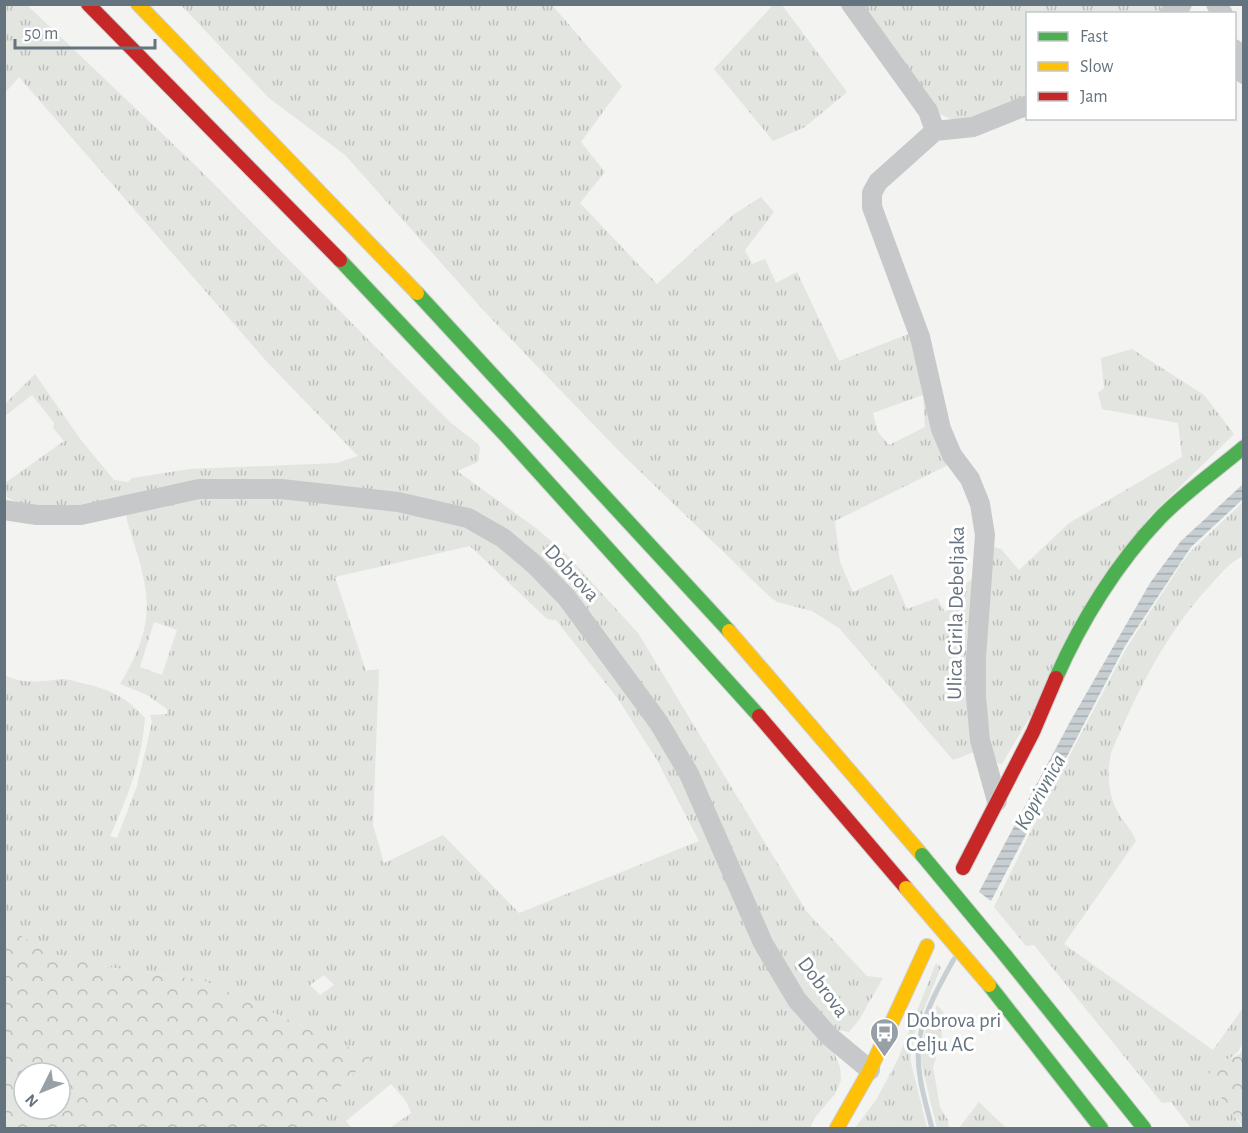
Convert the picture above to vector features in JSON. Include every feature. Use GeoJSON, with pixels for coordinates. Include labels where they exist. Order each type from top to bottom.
{"type":"FeatureCollection","features":[{"type":"Feature","properties":{"kind":"main road"},"geometry":{"type":"LineString","coordinates":[[88,4],[220,136],[435,361],[802,764],[989,985],[1101,1128]]}},
{"type":"Feature","properties":{"kind":"main road"},"geometry":{"type":"LineString","coordinates":[[138,4],[257,121],[644,536],[829,741],[1144,1128]]}},
{"type":"Feature","properties":{"kind":"main road"},"geometry":{"type":"LineString","coordinates":[[963,868],[1033,732],[1070,646],[1121,565],[1161,517],[1244,447]]}},
{"type":"Feature","properties":{"kind":"main road"},"geometry":{"type":"LineString","coordinates":[[837,1128],[870,1070],[927,946]]}},
{"type":"Feature","properties":{"kind":"street"},"geometry":{"type":"LineString","coordinates":[[851,4],[928,111],[935,131],[973,127],[1026,106]]}},
{"type":"Feature","properties":{"kind":"street"},"geometry":{"type":"LineString","coordinates":[[1236,54],[1244,74]]}},
{"type":"Feature","properties":{"kind":"street","name":"Ulica Cirila Debeljaka"},"geometry":{"type":"LineString","coordinates":[[935,131],[898,161],[878,182],[872,193],[872,207],[920,337],[941,429],[951,455],[970,479],[980,504],[985,545],[976,657],[976,697],[980,740],[997,801]]}},
{"type":"Feature","properties":{"kind":"street","name":"Dobrova"},"geometry":{"type":"LineString","coordinates":[[4,510],[37,515],[81,515],[199,489],[281,489],[398,502],[468,518],[503,538],[535,565],[567,598],[659,723],[689,774],[763,943],[797,1000],[829,1036],[870,1070]]}},
{"type":"Feature","properties":{"kind":"green space"},"geometry":{"type":"Polygon","coordinates":[[[5,5],[27,5],[193,163],[451,423],[478,444],[480,448],[478,462],[457,471],[536,528],[565,553],[638,633],[807,912],[867,976],[883,978],[859,1020],[849,1032],[837,1030],[809,1002],[766,933],[736,865],[562,581],[535,554],[508,533],[480,517],[420,498],[262,482],[207,485],[83,507],[53,508],[27,505],[7,497],[5,483],[64,441],[53,428],[54,423],[32,395],[5,416],[5,404],[35,374],[81,440],[114,480],[128,482],[132,478],[190,469],[337,463],[358,456],[267,362],[19,77],[5,93],[5,5]]]}},
{"type":"Feature","properties":{"kind":"green space"},"geometry":{"type":"Polygon","coordinates":[[[181,5],[552,5],[622,86],[581,142],[605,172],[580,203],[657,284],[733,215],[761,197],[774,212],[745,250],[752,264],[765,259],[776,283],[797,272],[839,361],[911,333],[950,464],[835,521],[840,562],[853,592],[892,574],[907,609],[937,598],[945,612],[958,604],[953,589],[974,579],[966,647],[966,692],[974,752],[953,760],[839,628],[812,611],[777,602],[769,596],[620,452],[484,311],[345,155],[269,98],[181,5]],[[923,395],[873,413],[878,432],[889,445],[925,427],[923,395]]]}},
{"type":"Feature","properties":{"kind":"green space"},"geometry":{"type":"Polygon","coordinates":[[[773,5],[782,5],[847,92],[805,127],[773,141],[714,69],[773,5]]]}},
{"type":"Feature","properties":{"kind":"green space"},"geometry":{"type":"Polygon","coordinates":[[[863,5],[1169,5],[1158,12],[1026,12],[1026,98],[957,122],[940,114],[863,5]]]}},
{"type":"Feature","properties":{"kind":"green space"},"geometry":{"type":"Polygon","coordinates":[[[1132,349],[1204,395],[1234,434],[1149,517],[1002,764],[994,762],[982,686],[991,546],[1001,549],[1019,570],[1069,523],[1182,457],[1178,423],[1102,409],[1098,393],[1104,388],[1101,358],[1132,349]]]}},
{"type":"Feature","properties":{"kind":"green space"},"geometry":{"type":"Polygon","coordinates":[[[186,497],[297,497],[448,519],[504,548],[558,598],[639,705],[673,761],[791,1003],[834,1053],[840,1067],[841,1080],[835,1094],[816,1116],[810,1128],[390,1128],[411,1113],[406,1101],[391,1084],[346,1121],[351,1128],[314,1128],[329,1098],[373,1055],[367,1050],[350,1048],[202,980],[107,967],[77,957],[53,955],[5,926],[4,675],[27,681],[66,679],[96,687],[112,692],[125,700],[145,718],[141,749],[133,778],[110,836],[117,838],[137,786],[152,722],[150,715],[167,714],[167,709],[147,695],[120,684],[133,661],[141,640],[146,622],[147,604],[141,566],[127,521],[126,509],[186,497]],[[470,546],[335,577],[366,671],[379,669],[373,825],[384,863],[443,835],[519,913],[699,841],[657,760],[618,699],[556,620],[547,619],[470,546]],[[154,622],[140,667],[162,675],[177,630],[154,622]],[[324,975],[310,985],[320,995],[334,985],[324,975]]]}},
{"type":"Feature","properties":{"kind":"green space"},"geometry":{"type":"Polygon","coordinates":[[[1243,502],[1243,556],[1219,576],[1177,627],[1130,709],[1111,753],[1109,774],[1111,795],[1116,809],[1136,841],[1064,944],[1213,1050],[1243,1008],[1241,1047],[1232,1057],[1211,1067],[1237,1121],[1243,1128],[1191,1128],[1171,1102],[1162,1103],[1034,945],[1026,946],[994,907],[1045,802],[1127,647],[1188,554],[1243,502]]]}},
{"type":"Feature","properties":{"kind":"green space"},"geometry":{"type":"Polygon","coordinates":[[[5,926],[53,955],[77,957],[107,967],[202,980],[350,1048],[367,1049],[374,1054],[329,1098],[314,1128],[5,1128],[5,926]]]}},
{"type":"Feature","properties":{"kind":"green space"},"geometry":{"type":"Polygon","coordinates":[[[936,963],[941,967],[915,1032],[910,1059],[927,1128],[855,1128],[876,1100],[898,1059],[936,963]]]}},
{"type":"Feature","properties":{"kind":"green space"},"geometry":{"type":"Polygon","coordinates":[[[937,1005],[944,1013],[941,1021],[942,1038],[933,1067],[940,1107],[948,1120],[949,1128],[937,1128],[920,1058],[924,1035],[937,1005]]]}},
{"type":"Feature","properties":{"kind":"green space"},"geometry":{"type":"Polygon","coordinates":[[[1243,1048],[1244,1127],[1208,1080],[1211,1067],[1240,1054],[1243,1048]]]}},
{"type":"Feature","properties":{"kind":"green space"},"geometry":{"type":"Polygon","coordinates":[[[979,1102],[1005,1127],[1004,1128],[959,1128],[979,1102]]]}},
{"type":"Feature","properties":{"kind":"water"},"geometry":{"type":"Polygon","coordinates":[[[1243,484],[1243,499],[1191,547],[1125,646],[991,901],[979,892],[1071,720],[1150,583],[1181,541],[1243,484]]]}},
{"type":"Feature","properties":{"kind":"waterway","name":"Koprivnica"},"geometry":{"type":"LineString","coordinates":[[932,1128],[918,1063],[919,1041],[929,1009],[954,959]]}},
{"type":"Feature","properties":{"kind":"traffic: fast"},"geometry":{"type":"LineString","coordinates":[[340,260],[507,437],[759,716]]}},
{"type":"Feature","properties":{"kind":"traffic: fast"},"geometry":{"type":"LineString","coordinates":[[417,293],[729,631]]}},
{"type":"Feature","properties":{"kind":"traffic: fast"},"geometry":{"type":"LineString","coordinates":[[1056,678],[1101,594],[1144,535],[1190,490],[1244,447]]}},
{"type":"Feature","properties":{"kind":"traffic: fast"},"geometry":{"type":"LineString","coordinates":[[922,855],[1005,955]]}},
{"type":"Feature","properties":{"kind":"traffic: fast"},"geometry":{"type":"LineString","coordinates":[[1005,955],[1144,1128]]}},
{"type":"Feature","properties":{"kind":"traffic: fast"},"geometry":{"type":"LineString","coordinates":[[989,985],[1101,1128]]}},
{"type":"Feature","properties":{"kind":"traffic: slow"},"geometry":{"type":"LineString","coordinates":[[138,4],[417,293]]}},
{"type":"Feature","properties":{"kind":"traffic: slow"},"geometry":{"type":"LineString","coordinates":[[729,631],[922,855]]}},
{"type":"Feature","properties":{"kind":"traffic: slow"},"geometry":{"type":"LineString","coordinates":[[906,888],[989,985]]}},
{"type":"Feature","properties":{"kind":"traffic: slow"},"geometry":{"type":"LineString","coordinates":[[837,1128],[870,1070],[927,946]]}},
{"type":"Feature","properties":{"kind":"traffic: jam"},"geometry":{"type":"LineString","coordinates":[[88,4],[340,260]]}},
{"type":"Feature","properties":{"kind":"traffic: jam"},"geometry":{"type":"LineString","coordinates":[[963,868],[1033,732],[1056,678]]}},
{"type":"Feature","properties":{"kind":"traffic: jam"},"geometry":{"type":"LineString","coordinates":[[759,716],[906,888]]}},
{"type":"Feature","properties":{"kind":"place","name":"Dobrova pri Celju AC"},"geometry":{"type":"Point","coordinates":[885,1058]}}]}
